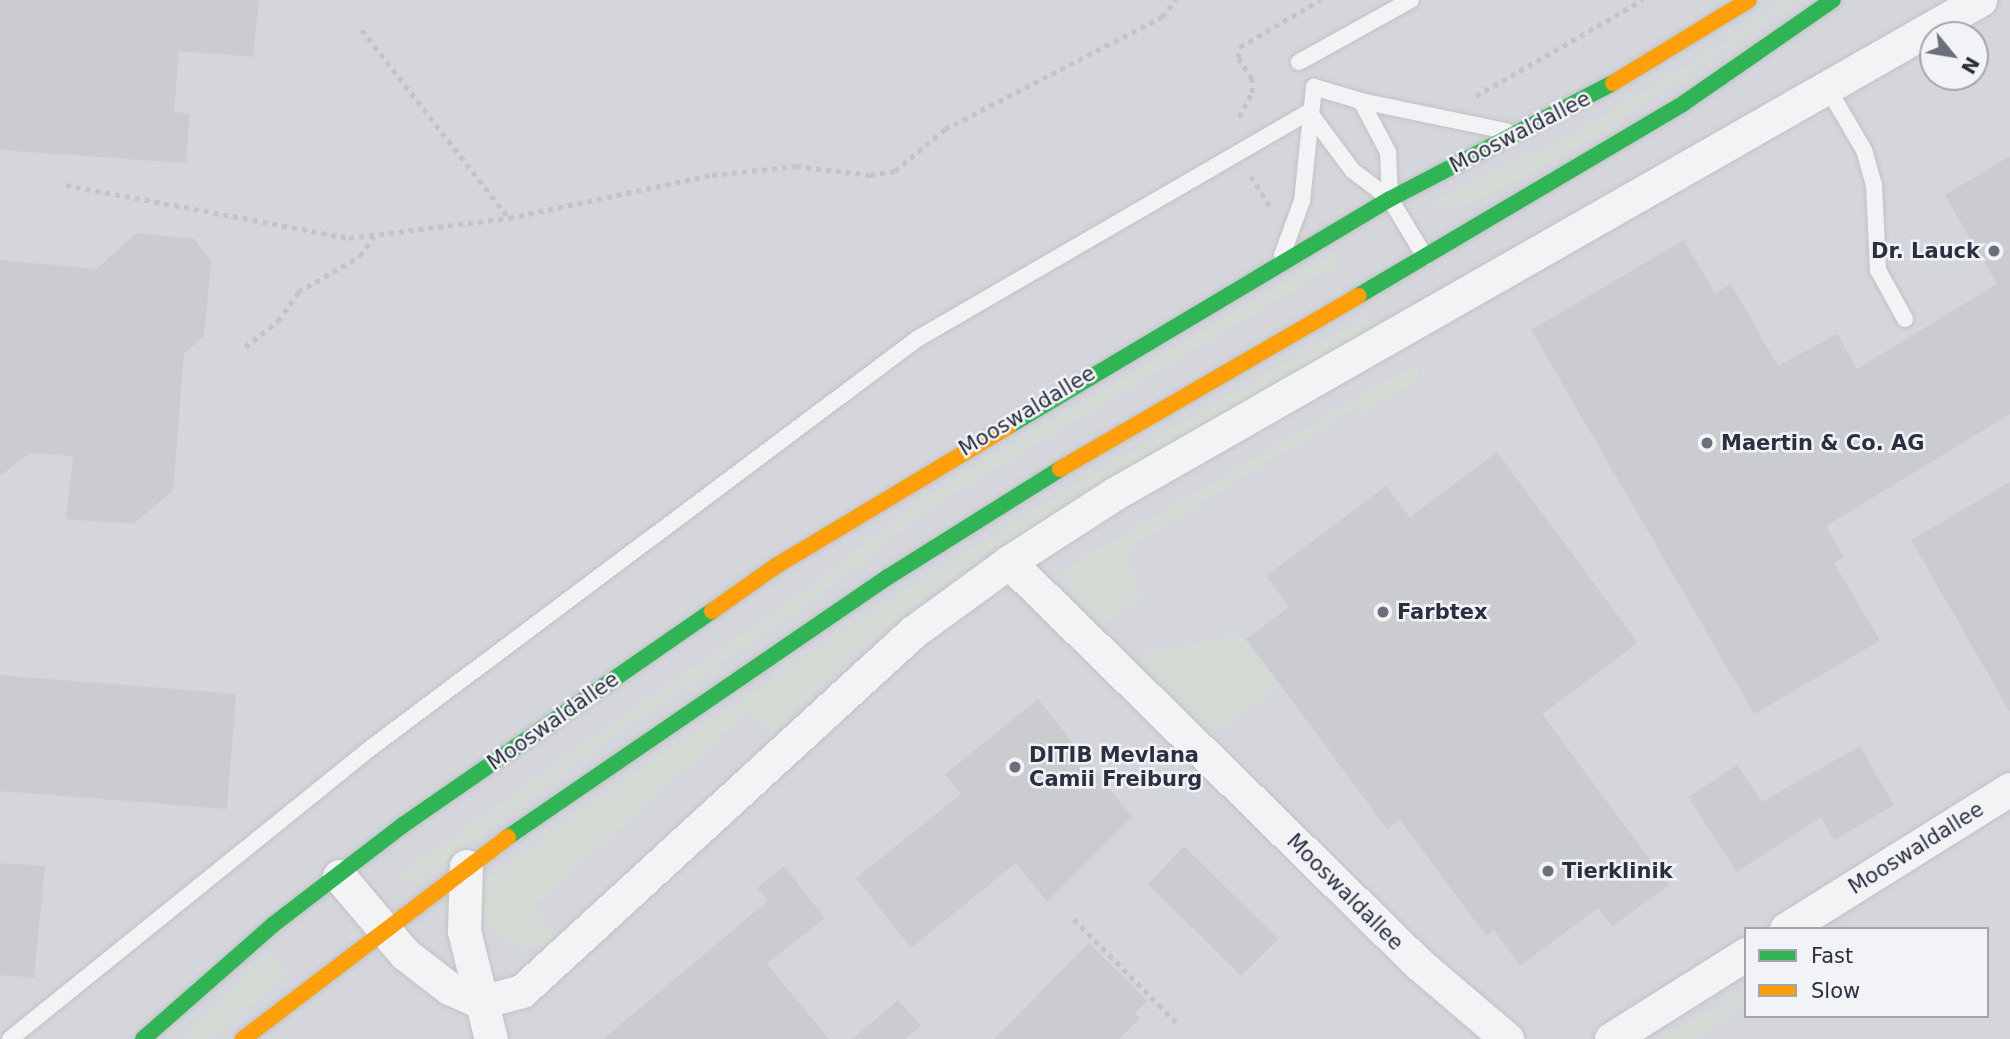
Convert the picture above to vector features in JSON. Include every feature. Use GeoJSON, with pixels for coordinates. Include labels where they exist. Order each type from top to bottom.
{"type":"FeatureCollection","features":[{"type":"Feature","properties":{"kind":"main road","name":"Mooswaldallee"},"geometry":{"type":"LineString","coordinates":[[143,1039],[274,924],[403,825],[776,566],[949,458],[1279,262],[1390,199],[1622,79],[1749,0]]}},
{"type":"Feature","properties":{"kind":"main road"},"geometry":{"type":"LineString","coordinates":[[243,1039],[380,929],[466,866],[888,577],[1070,463],[1684,103],[1833,0]]}},
{"type":"Feature","properties":{"kind":"street"},"geometry":{"type":"LineString","coordinates":[[338,876],[380,929],[449,988],[481,1002],[522,991],[913,632],[1009,562],[1114,494],[1980,0]]}},
{"type":"Feature","properties":{"kind":"street","name":"Mooswaldallee"},"geometry":{"type":"LineString","coordinates":[[1009,562],[1419,964],[1507,1039]]}},
{"type":"Feature","properties":{"kind":"street","name":"Mooswaldallee"},"geometry":{"type":"LineString","coordinates":[[1789,927],[2010,789]]}},
{"type":"Feature","properties":{"kind":"street"},"geometry":{"type":"LineString","coordinates":[[466,866],[464,931],[491,1039]]}},
{"type":"Feature","properties":{"kind":"street"},"geometry":{"type":"LineString","coordinates":[[1611,1039],[1744,955]]}},
{"type":"Feature","properties":{"kind":"lane"},"geometry":{"type":"LineString","coordinates":[[1299,62],[1411,0]]}},
{"type":"Feature","properties":{"kind":"lane"},"geometry":{"type":"LineString","coordinates":[[1279,262],[1302,201],[1309,113],[1314,87],[1361,101],[1518,134]]}},
{"type":"Feature","properties":{"kind":"lane"},"geometry":{"type":"LineString","coordinates":[[1827,88],[1864,149],[1874,185],[1878,270],[1906,319]]}},
{"type":"Feature","properties":{"kind":"lane"},"geometry":{"type":"LineString","coordinates":[[1361,101],[1388,152],[1390,199]]}},
{"type":"Feature","properties":{"kind":"lane"},"geometry":{"type":"LineString","coordinates":[[10,1039],[368,750],[917,339],[1236,150],[1309,113]]}},
{"type":"Feature","properties":{"kind":"lane"},"geometry":{"type":"LineString","coordinates":[[1309,113],[1352,170],[1390,199],[1425,257]]}},
{"type":"Feature","properties":{"kind":"path"},"geometry":{"type":"LineString","coordinates":[[66,185],[349,238],[509,218],[712,175],[796,166],[870,175],[895,171],[945,129],[1163,17],[1176,0]]}},
{"type":"Feature","properties":{"kind":"path"},"geometry":{"type":"LineString","coordinates":[[1274,215],[1223,127],[1242,114],[1252,93],[1252,79],[1238,58],[1240,47],[1320,0]]}},
{"type":"Feature","properties":{"kind":"path"},"geometry":{"type":"LineString","coordinates":[[1444,117],[1642,0]]}},
{"type":"Feature","properties":{"kind":"path"},"geometry":{"type":"LineString","coordinates":[[362,30],[509,218]]}},
{"type":"Feature","properties":{"kind":"path"},"geometry":{"type":"LineString","coordinates":[[245,347],[278,321],[298,292],[360,256],[374,236]]}},
{"type":"Feature","properties":{"kind":"path"},"geometry":{"type":"LineString","coordinates":[[1073,919],[1177,1023]]}},
{"type":"Feature","properties":{"kind":"shaded area"},"geometry":{"type":"Polygon","coordinates":[[[0,0],[2010,0],[2010,1039],[0,1039],[0,0]]]}},
{"type":"Feature","properties":{"kind":"shaded area"},"geometry":{"type":"Polygon","coordinates":[[[1786,0],[1798,0],[1578,147],[1472,203],[1434,209],[1435,201],[1573,134],[1712,51],[1786,0]]]}},
{"type":"Feature","properties":{"kind":"shaded area"},"geometry":{"type":"Polygon","coordinates":[[[1334,253],[1339,263],[931,507],[815,598],[607,741],[417,882],[402,880],[403,874],[603,730],[806,591],[924,498],[1334,253]]]}},
{"type":"Feature","properties":{"kind":"shaded area"},"geometry":{"type":"Polygon","coordinates":[[[1368,315],[1374,326],[980,556],[871,639],[771,732],[750,709],[531,909],[559,938],[547,945],[518,947],[485,922],[479,906],[485,881],[621,783],[900,594],[1076,484],[1368,315]]]}},
{"type":"Feature","properties":{"kind":"shaded area"},"geometry":{"type":"Polygon","coordinates":[[[1418,363],[1418,380],[1360,413],[1356,407],[1124,551],[1140,597],[1105,623],[1076,596],[1060,572],[1418,363]]]}},
{"type":"Feature","properties":{"kind":"shaded area"},"geometry":{"type":"Polygon","coordinates":[[[1239,634],[1280,685],[1215,732],[1139,656],[1239,634]]]}},
{"type":"Feature","properties":{"kind":"shaded area"},"geometry":{"type":"Polygon","coordinates":[[[272,954],[288,974],[211,1039],[181,1039],[272,954]]]}},
{"type":"Feature","properties":{"kind":"shaded area"},"geometry":{"type":"Polygon","coordinates":[[[1744,990],[1744,1005],[1694,1039],[1663,1039],[1744,990]]]}},
{"type":"Feature","properties":{"kind":"building"},"geometry":{"type":"Polygon","coordinates":[[[0,0],[259,0],[253,57],[179,51],[174,112],[190,114],[186,163],[0,150],[0,0]]]}},
{"type":"Feature","properties":{"kind":"building"},"geometry":{"type":"Polygon","coordinates":[[[2010,156],[2010,414],[1826,526],[1844,557],[1834,563],[1880,641],[1754,714],[1531,330],[1684,240],[1715,293],[1731,284],[1778,366],[1837,334],[1857,369],[1997,284],[1945,195],[2010,156]]]}},
{"type":"Feature","properties":{"kind":"building"},"geometry":{"type":"Polygon","coordinates":[[[136,233],[194,239],[211,261],[204,336],[184,354],[173,491],[133,524],[66,519],[73,456],[30,453],[0,476],[0,260],[97,269],[136,233]]]}},
{"type":"Feature","properties":{"kind":"building"},"geometry":{"type":"Polygon","coordinates":[[[1497,452],[1638,643],[1542,714],[1669,885],[1612,927],[1598,908],[1520,966],[1494,930],[1486,936],[1400,820],[1387,829],[1246,639],[1289,607],[1266,576],[1386,486],[1410,517],[1497,452]]]}},
{"type":"Feature","properties":{"kind":"building"},"geometry":{"type":"Polygon","coordinates":[[[2010,482],[2010,712],[1911,540],[2010,482]]]}},
{"type":"Feature","properties":{"kind":"building"},"geometry":{"type":"Polygon","coordinates":[[[0,675],[236,694],[227,809],[0,791],[0,675]]]}},
{"type":"Feature","properties":{"kind":"building"},"geometry":{"type":"Polygon","coordinates":[[[1038,699],[1132,817],[1047,902],[1016,863],[911,948],[856,878],[961,794],[945,774],[1038,699]]]}},
{"type":"Feature","properties":{"kind":"building"},"geometry":{"type":"Polygon","coordinates":[[[1860,746],[1894,805],[1834,840],[1821,817],[1737,872],[1688,797],[1737,765],[1762,802],[1860,746]]]}},
{"type":"Feature","properties":{"kind":"building"},"geometry":{"type":"Polygon","coordinates":[[[1184,846],[1278,939],[1241,976],[1148,884],[1184,846]]]}},
{"type":"Feature","properties":{"kind":"building"},"geometry":{"type":"Polygon","coordinates":[[[0,863],[45,866],[34,978],[0,975],[0,863]]]}},
{"type":"Feature","properties":{"kind":"building"},"geometry":{"type":"Polygon","coordinates":[[[784,866],[825,918],[767,964],[829,1039],[603,1039],[768,901],[757,888],[784,866]]]}},
{"type":"Feature","properties":{"kind":"building"},"geometry":{"type":"Polygon","coordinates":[[[1089,943],[1148,1001],[1135,1013],[1140,1018],[1119,1039],[994,1039],[1089,943]]]}},
{"type":"Feature","properties":{"kind":"building"},"geometry":{"type":"Polygon","coordinates":[[[898,1000],[921,1026],[905,1039],[852,1039],[898,1000]]]}},
{"type":"Feature","properties":{"kind":"traffic: fast"},"geometry":{"type":"LineString","coordinates":[[1358,296],[1684,103],[1833,0]]}},
{"type":"Feature","properties":{"kind":"traffic: fast"},"geometry":{"type":"LineString","coordinates":[[1009,426],[1390,199],[1613,83]]}},
{"type":"Feature","properties":{"kind":"traffic: fast"},"geometry":{"type":"LineString","coordinates":[[508,837],[888,577],[1060,469]]}},
{"type":"Feature","properties":{"kind":"traffic: fast"},"geometry":{"type":"LineString","coordinates":[[143,1039],[274,924],[403,825],[712,611]]}},
{"type":"Feature","properties":{"kind":"traffic: slow"},"geometry":{"type":"LineString","coordinates":[[1613,83],[1749,0]]}},
{"type":"Feature","properties":{"kind":"traffic: slow"},"geometry":{"type":"LineString","coordinates":[[1060,469],[1358,296]]}},
{"type":"Feature","properties":{"kind":"traffic: slow"},"geometry":{"type":"LineString","coordinates":[[712,611],[776,566],[1009,426]]}},
{"type":"Feature","properties":{"kind":"traffic: slow"},"geometry":{"type":"LineString","coordinates":[[243,1039],[508,837]]}},
{"type":"Feature","properties":{"kind":"place","name":"Dr. Lauck"},"geometry":{"type":"Point","coordinates":[1994,251]}},
{"type":"Feature","properties":{"kind":"place","name":"Maertin & Co. AG"},"geometry":{"type":"Point","coordinates":[1707,443]}},
{"type":"Feature","properties":{"kind":"place","name":"Farbtex"},"geometry":{"type":"Point","coordinates":[1383,612]}},
{"type":"Feature","properties":{"kind":"place","name":"DITIB Mevlana Camii Freiburg"},"geometry":{"type":"Point","coordinates":[1015,767]}},
{"type":"Feature","properties":{"kind":"place","name":"Tierklinik"},"geometry":{"type":"Point","coordinates":[1548,871]}}]}
